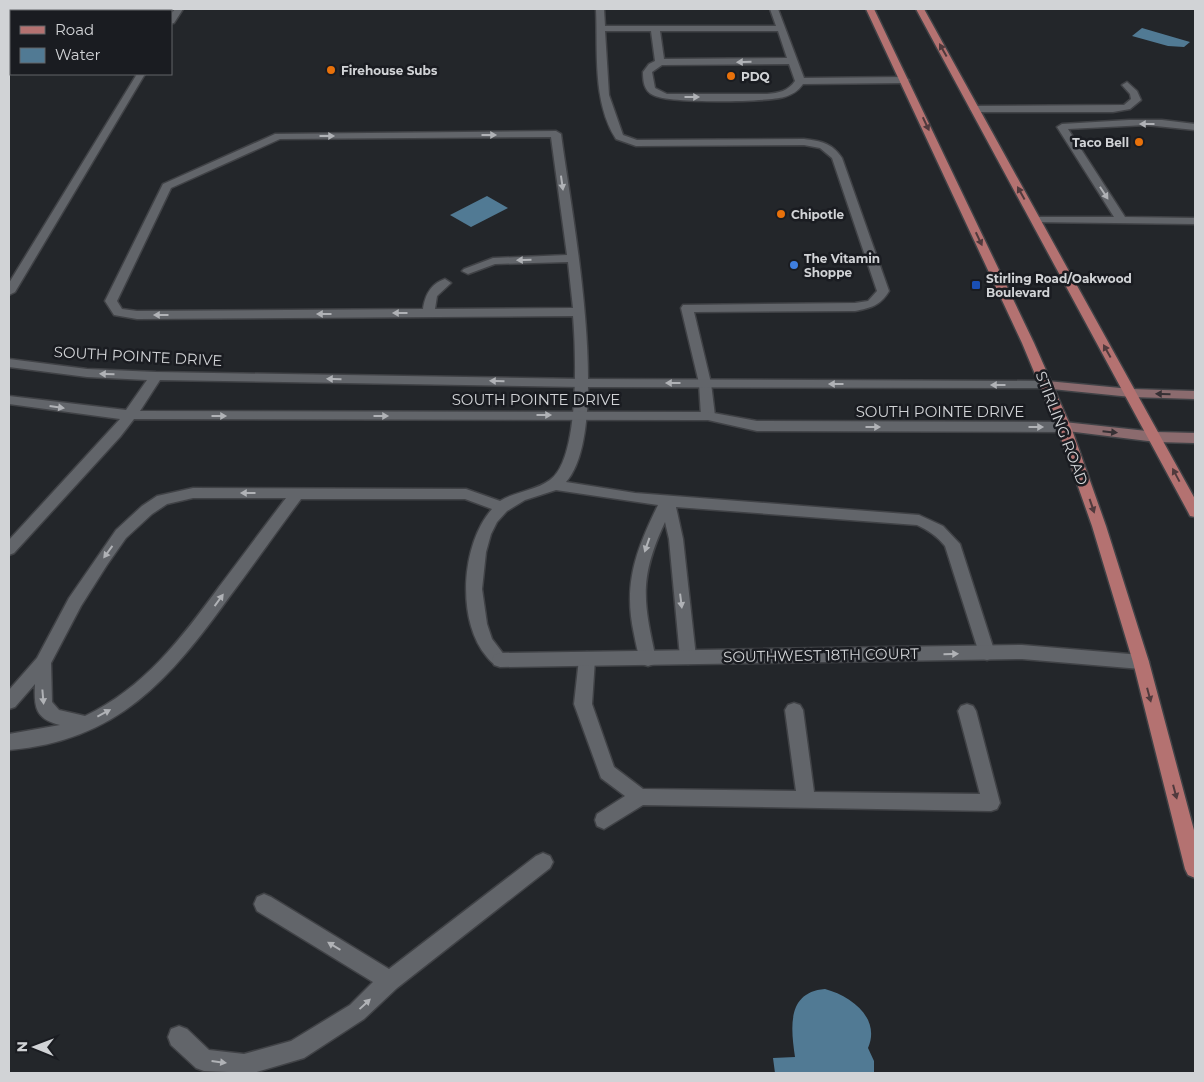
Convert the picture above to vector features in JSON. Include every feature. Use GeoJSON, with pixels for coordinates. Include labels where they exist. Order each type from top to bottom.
{"type":"FeatureCollection","features":[{"type":"Feature","properties":{"kind":"main road","name":"STIRLING ROAD"},"geometry":{"type":"LineString","coordinates":[[870,9],[1047,385],[1064,428],[1099,526],[1141,662],[1195,869]]}},
{"type":"Feature","properties":{"kind":"main road"},"geometry":{"type":"LineString","coordinates":[[920,9],[1130,394],[1156,437],[1195,512]]}},
{"type":"Feature","properties":{"kind":"street"},"geometry":{"type":"LineString","coordinates":[[172,20],[179,9]]}},
{"type":"Feature","properties":{"kind":"street"},"geometry":{"type":"LineString","coordinates":[[600,9],[604,95],[619,137],[625,141],[636,143],[804,142],[832,148],[883,290],[879,300],[871,305],[855,307],[687,308],[705,383],[708,416]]}},
{"type":"Feature","properties":{"kind":"street"},"geometry":{"type":"LineString","coordinates":[[774,9],[793,61],[800,81],[797,87],[790,92],[780,96],[666,97],[651,92],[648,87],[647,72],[652,66],[660,62],[793,61]]}},
{"type":"Feature","properties":{"kind":"street"},"geometry":{"type":"LineString","coordinates":[[600,29],[781,28]]}},
{"type":"Feature","properties":{"kind":"street"},"geometry":{"type":"LineString","coordinates":[[655,29],[660,62]]}},
{"type":"Feature","properties":{"kind":"street"},"geometry":{"type":"LineString","coordinates":[[9,292],[140,75]]}},
{"type":"Feature","properties":{"kind":"street"},"geometry":{"type":"LineString","coordinates":[[800,81],[904,80]]}},
{"type":"Feature","properties":{"kind":"street"},"geometry":{"type":"LineString","coordinates":[[975,109],[1113,109],[1127,107],[1136,100],[1134,93],[1127,84]]}},
{"type":"Feature","properties":{"kind":"street"},"geometry":{"type":"LineString","coordinates":[[1122,221],[1062,127],[1101,124],[1178,124],[1195,126]]}},
{"type":"Feature","properties":{"kind":"street"},"geometry":{"type":"LineString","coordinates":[[556,485],[569,466],[580,415],[580,382],[579,312],[556,134],[278,136],[167,186],[111,301],[118,312],[137,315],[579,312]]}},
{"type":"Feature","properties":{"kind":"street"},"geometry":{"type":"LineString","coordinates":[[1036,220],[1195,221]]}},
{"type":"Feature","properties":{"kind":"street"},"geometry":{"type":"LineString","coordinates":[[468,271],[493,261],[572,258]]}},
{"type":"Feature","properties":{"kind":"street"},"geometry":{"type":"LineString","coordinates":[[428,313],[431,295],[445,283]]}},
{"type":"Feature","properties":{"kind":"street","name":"SOUTH POINTE DRIVE"},"geometry":{"type":"LineString","coordinates":[[9,363],[87,373],[156,376],[580,382],[1047,385]]}},
{"type":"Feature","properties":{"kind":"street"},"geometry":{"type":"LineString","coordinates":[[9,549],[130,415],[156,376]]}},
{"type":"Feature","properties":{"kind":"street"},"geometry":{"type":"LineString","coordinates":[[1047,385],[1130,394],[1195,395]]}},
{"type":"Feature","properties":{"kind":"street","name":"SOUTH POINTE DRIVE"},"geometry":{"type":"LineString","coordinates":[[9,400],[130,415],[708,416],[758,426],[1064,428]]}},
{"type":"Feature","properties":{"kind":"street"},"geometry":{"type":"LineString","coordinates":[[1064,428],[1156,437],[1195,438]]}},
{"type":"Feature","properties":{"kind":"street"},"geometry":{"type":"LineString","coordinates":[[9,702],[43,663],[75,602],[121,534],[146,510],[162,500],[193,493],[466,494],[502,507],[521,497],[556,485],[667,501],[919,520],[936,527],[945,534],[952,544],[987,653]]}},
{"type":"Feature","properties":{"kind":"street"},"geometry":{"type":"LineString","coordinates":[[9,742],[29,741],[53,736],[84,724],[126,701],[152,680],[195,632],[297,494]]}},
{"type":"Feature","properties":{"kind":"street"},"geometry":{"type":"LineString","coordinates":[[667,501],[676,539],[688,657]]}},
{"type":"Feature","properties":{"kind":"street"},"geometry":{"type":"LineString","coordinates":[[648,658],[637,598],[639,568],[648,539],[667,501]]}},
{"type":"Feature","properties":{"kind":"street","name":"SOUTHWEST 18TH COURT"},"geometry":{"type":"LineString","coordinates":[[502,507],[488,524],[481,541],[474,582],[478,616],[484,640],[500,660],[1022,652],[1141,662]]}},
{"type":"Feature","properties":{"kind":"street"},"geometry":{"type":"LineString","coordinates":[[587,659],[583,704],[607,772],[640,797]]}},
{"type":"Feature","properties":{"kind":"street"},"geometry":{"type":"LineString","coordinates":[[43,663],[43,705],[54,716],[84,724]]}},
{"type":"Feature","properties":{"kind":"street"},"geometry":{"type":"LineString","coordinates":[[794,710],[806,801]]}},
{"type":"Feature","properties":{"kind":"street"},"geometry":{"type":"LineString","coordinates":[[604,820],[640,797],[990,803],[967,711]]}},
{"type":"Feature","properties":{"kind":"street"},"geometry":{"type":"LineString","coordinates":[[179,1038],[204,1060],[244,1065],[296,1050],[357,1012],[390,981],[543,862]]}},
{"type":"Feature","properties":{"kind":"street"},"geometry":{"type":"LineString","coordinates":[[264,904],[390,981]]}},
{"type":"Feature","properties":{"kind":"water"},"geometry":{"type":"Polygon","coordinates":[[[1142,28],[1190,42],[1184,47],[1168,46],[1132,36],[1142,28]]]}},
{"type":"Feature","properties":{"kind":"water"},"geometry":{"type":"Polygon","coordinates":[[[487,196],[508,208],[471,227],[450,215],[487,196]]]}},
{"type":"Feature","properties":{"kind":"water"},"geometry":{"type":"Polygon","coordinates":[[[825,989],[845,997],[861,1010],[867,1018],[871,1037],[868,1048],[874,1061],[874,1073],[775,1073],[773,1058],[795,1057],[792,1024],[797,1004],[803,997],[812,992],[825,989]]]}},
{"type":"Feature","properties":{"kind":"place","name":"Firehouse Subs"},"geometry":{"type":"Point","coordinates":[331,70]}},
{"type":"Feature","properties":{"kind":"place","name":"PDQ"},"geometry":{"type":"Point","coordinates":[731,76]}},
{"type":"Feature","properties":{"kind":"place","name":"Taco Bell"},"geometry":{"type":"Point","coordinates":[1139,142]}},
{"type":"Feature","properties":{"kind":"place","name":"Chipotle"},"geometry":{"type":"Point","coordinates":[781,214]}},
{"type":"Feature","properties":{"kind":"place","name":"The Vitamin Shoppe"},"geometry":{"type":"Point","coordinates":[794,265]}},
{"type":"Feature","properties":{"kind":"place","name":"Stirling Road/Oakwood Boulevard"},"geometry":{"type":"Point","coordinates":[976,285]}}]}
